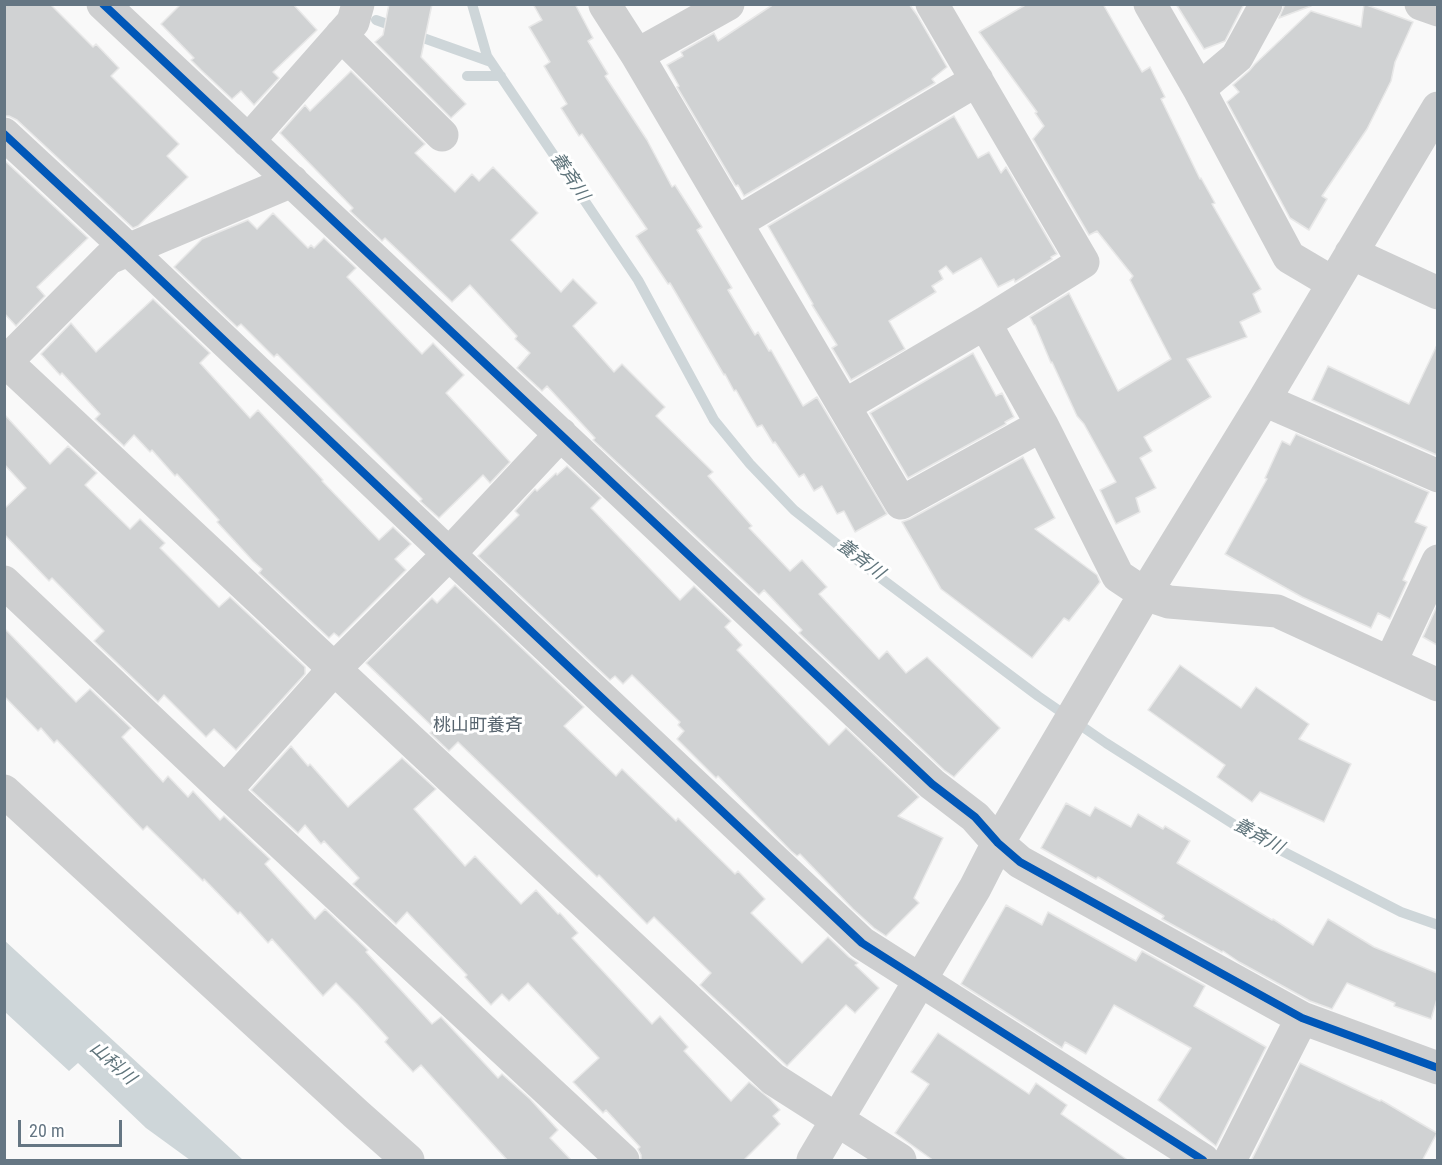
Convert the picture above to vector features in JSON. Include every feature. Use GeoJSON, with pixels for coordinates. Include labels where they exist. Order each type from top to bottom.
{"type":"FeatureCollection","features":[{"type":"Feature","properties":{"kind":"street"},"geometry":{"type":"LineString","coordinates":[[104,4],[932,784],[975,817],[998,843],[1020,862],[1302,1018],[1437,1068]]}},
{"type":"Feature","properties":{"kind":"street"},"geometry":{"type":"LineString","coordinates":[[637,55],[728,4]]}},
{"type":"Feature","properties":{"kind":"street"},"geometry":{"type":"LineString","coordinates":[[844,406],[1083,262],[932,4]]}},
{"type":"Feature","properties":{"kind":"street"},"geometry":{"type":"LineString","coordinates":[[1150,4],[1290,257],[1333,283]]}},
{"type":"Feature","properties":{"kind":"street"},"geometry":{"type":"LineString","coordinates":[[1199,89],[1237,57],[1266,4]]}},
{"type":"Feature","properties":{"kind":"street"},"geometry":{"type":"LineString","coordinates":[[1421,4],[1437,10]]}},
{"type":"Feature","properties":{"kind":"street"},"geometry":{"type":"LineString","coordinates":[[605,5],[637,55],[901,503],[1042,425]]}},
{"type":"Feature","properties":{"kind":"street"},"geometry":{"type":"LineString","coordinates":[[248,141],[347,16],[442,135]]}},
{"type":"Feature","properties":{"kind":"street"},"geometry":{"type":"LineString","coordinates":[[736,223],[976,80]]}},
{"type":"Feature","properties":{"kind":"street"},"geometry":{"type":"LineString","coordinates":[[813,1161],[975,888],[998,843],[1145,594],[1264,400],[1437,108]]}},
{"type":"Feature","properties":{"kind":"street"},"geometry":{"type":"LineString","coordinates":[[4,134],[862,943],[1203,1161]]}},
{"type":"Feature","properties":{"kind":"street"},"geometry":{"type":"LineString","coordinates":[[292,181],[109,258],[5,362],[773,1079],[900,1161]]}},
{"type":"Feature","properties":{"kind":"street"},"geometry":{"type":"LineString","coordinates":[[1351,253],[1437,293]]}},
{"type":"Feature","properties":{"kind":"street"},"geometry":{"type":"LineString","coordinates":[[985,323],[1042,425],[1118,576],[1145,594],[1169,602],[1277,611],[1437,685]]}},
{"type":"Feature","properties":{"kind":"street"},"geometry":{"type":"LineString","coordinates":[[1264,400],[1437,476]]}},
{"type":"Feature","properties":{"kind":"street"},"geometry":{"type":"LineString","coordinates":[[225,791],[334,669],[449,554],[561,434]]}},
{"type":"Feature","properties":{"kind":"street"},"geometry":{"type":"LineString","coordinates":[[1390,663],[1437,561]]}},
{"type":"Feature","properties":{"kind":"street"},"geometry":{"type":"LineString","coordinates":[[4,582],[623,1161]]}},
{"type":"Feature","properties":{"kind":"street"},"geometry":{"type":"LineString","coordinates":[[4,792],[408,1161]]}},
{"type":"Feature","properties":{"kind":"street"},"geometry":{"type":"LineString","coordinates":[[1230,1161],[1302,1018]]}},
{"type":"Feature","properties":{"kind":"water","name":"山科川"},"geometry":{"type":"Polygon","coordinates":[[[4,940],[243,1160],[190,1160],[146,1128],[78,1063],[69,1071],[5,1012],[4,940]]]}},
{"type":"Feature","properties":{"kind":"building"},"geometry":{"type":"Polygon","coordinates":[[[4,4],[50,4],[93,47],[96,44],[119,68],[111,76],[179,144],[167,156],[188,177],[138,226],[133,228],[17,120],[4,116],[4,4]]]}},
{"type":"Feature","properties":{"kind":"building"},"geometry":{"type":"Polygon","coordinates":[[[181,4],[293,4],[317,30],[273,72],[279,78],[254,105],[241,91],[232,99],[191,60],[194,58],[161,24],[181,4]]]}},
{"type":"Feature","properties":{"kind":"building"},"geometry":{"type":"Polygon","coordinates":[[[389,4],[432,4],[421,57],[466,104],[451,118],[375,42],[383,35],[389,4]]]}},
{"type":"Feature","properties":{"kind":"building"},"geometry":{"type":"Polygon","coordinates":[[[533,4],[575,4],[593,38],[588,41],[608,74],[605,76],[647,140],[672,187],[675,185],[702,227],[697,230],[732,288],[728,290],[755,335],[758,332],[769,351],[771,350],[803,406],[817,397],[887,514],[855,532],[844,511],[837,514],[822,486],[814,491],[804,474],[799,477],[762,425],[757,427],[670,283],[668,284],[636,236],[647,229],[582,134],[579,136],[561,108],[567,104],[544,66],[550,62],[529,27],[542,20],[533,4]]]}},
{"type":"Feature","properties":{"kind":"building"},"geometry":{"type":"Polygon","coordinates":[[[774,4],[909,4],[947,67],[932,79],[935,83],[744,196],[738,185],[735,185],[677,87],[679,86],[667,65],[683,56],[681,52],[714,33],[718,41],[774,4]]]}},
{"type":"Feature","properties":{"kind":"building"},"geometry":{"type":"Polygon","coordinates":[[[1027,4],[1103,4],[1142,72],[1150,67],[1165,97],[1161,99],[1200,179],[1215,203],[1212,204],[1261,289],[1253,294],[1261,312],[1240,322],[1247,337],[1187,359],[1211,397],[1144,437],[1152,451],[1140,458],[1156,488],[1136,498],[1140,512],[1116,524],[1100,490],[1116,482],[1084,424],[1077,416],[1030,317],[1069,293],[1118,391],[1171,359],[1130,280],[1133,276],[1097,231],[1089,235],[1033,139],[1044,126],[1035,113],[1037,112],[979,32],[1027,4]]]}},
{"type":"Feature","properties":{"kind":"building"},"geometry":{"type":"Polygon","coordinates":[[[1176,4],[1244,4],[1225,41],[1204,49],[1176,4]]]}},
{"type":"Feature","properties":{"kind":"building"},"geometry":{"type":"Polygon","coordinates":[[[1285,4],[1311,4],[1311,6],[1279,18],[1285,4]]]}},
{"type":"Feature","properties":{"kind":"building"},"geometry":{"type":"Polygon","coordinates":[[[1364,4],[1413,22],[1395,62],[1391,81],[1367,129],[1322,196],[1327,199],[1309,230],[1290,218],[1227,102],[1239,92],[1233,85],[1311,11],[1361,27],[1364,4]]]}},
{"type":"Feature","properties":{"kind":"building"},"geometry":{"type":"Polygon","coordinates":[[[351,71],[425,144],[415,153],[455,192],[472,174],[479,181],[493,167],[538,213],[511,240],[561,292],[573,279],[597,303],[573,326],[614,372],[622,364],[665,407],[656,416],[713,472],[708,476],[752,526],[749,528],[790,571],[802,560],[827,587],[819,594],[879,659],[887,651],[906,673],[927,657],[1000,728],[954,777],[799,633],[802,630],[764,590],[759,595],[593,440],[595,438],[547,386],[542,391],[517,368],[530,353],[515,339],[517,336],[470,285],[452,302],[385,238],[382,241],[350,211],[353,208],[280,133],[305,105],[310,111],[351,71]]]}},
{"type":"Feature","properties":{"kind":"building"},"geometry":{"type":"Polygon","coordinates":[[[954,116],[978,158],[989,152],[1001,173],[1006,167],[1057,254],[1015,282],[1014,279],[998,287],[981,258],[953,274],[946,266],[939,271],[943,279],[932,286],[936,292],[889,321],[905,349],[851,380],[832,348],[837,345],[768,226],[954,116]]]}},
{"type":"Feature","properties":{"kind":"building"},"geometry":{"type":"Polygon","coordinates":[[[4,160],[88,238],[37,287],[45,296],[16,326],[4,313],[4,160]]]}},
{"type":"Feature","properties":{"kind":"building"},"geometry":{"type":"Polygon","coordinates":[[[273,213],[308,248],[311,245],[314,248],[324,238],[356,268],[347,277],[422,354],[433,343],[464,375],[446,393],[510,462],[490,483],[483,475],[439,518],[277,354],[274,357],[241,324],[237,327],[174,267],[202,239],[248,220],[257,229],[273,213]]]}},
{"type":"Feature","properties":{"kind":"building"},"geometry":{"type":"Polygon","coordinates":[[[153,299],[210,353],[200,363],[250,418],[258,410],[379,540],[393,527],[411,544],[395,559],[406,570],[339,637],[334,633],[329,638],[259,573],[262,569],[217,522],[219,520],[177,474],[175,476],[152,450],[150,452],[134,435],[124,446],[95,419],[100,414],[41,354],[71,323],[96,352],[153,299]]]}},
{"type":"Feature","properties":{"kind":"building"},"geometry":{"type":"Polygon","coordinates":[[[1437,345],[1437,455],[1312,400],[1328,366],[1409,404],[1437,345]]]}},
{"type":"Feature","properties":{"kind":"building"},"geometry":{"type":"Polygon","coordinates":[[[973,353],[996,396],[1002,393],[1014,417],[1005,422],[1006,424],[908,478],[870,413],[973,353]]]}},
{"type":"Feature","properties":{"kind":"building"},"geometry":{"type":"Polygon","coordinates":[[[4,414],[50,464],[68,446],[97,473],[85,485],[130,529],[140,519],[165,543],[160,548],[219,607],[230,597],[305,667],[305,674],[236,750],[214,729],[206,737],[164,695],[158,702],[94,641],[104,631],[52,578],[49,581],[4,534],[4,509],[26,488],[4,464],[4,414]]]}},
{"type":"Feature","properties":{"kind":"building"},"geometry":{"type":"Polygon","coordinates":[[[1296,434],[1429,492],[1415,522],[1427,527],[1403,580],[1407,582],[1390,619],[1378,613],[1371,628],[1302,597],[1225,554],[1267,479],[1265,478],[1282,441],[1290,445],[1296,434]]]}},
{"type":"Feature","properties":{"kind":"building"},"geometry":{"type":"Polygon","coordinates":[[[1023,457],[1055,518],[1035,529],[1097,575],[1100,582],[1069,621],[1064,618],[1032,658],[941,589],[902,522],[1023,457]]]}},
{"type":"Feature","properties":{"kind":"building"},"geometry":{"type":"Polygon","coordinates":[[[567,466],[601,498],[591,508],[680,600],[694,586],[731,621],[725,627],[742,645],[737,650],[829,745],[846,728],[919,797],[898,816],[943,838],[914,898],[919,903],[886,936],[853,909],[800,854],[797,856],[791,851],[718,776],[716,778],[677,739],[684,731],[678,725],[680,722],[632,675],[623,684],[615,676],[610,680],[478,556],[519,515],[515,511],[535,489],[537,491],[567,466]]]}},
{"type":"Feature","properties":{"kind":"building"},"geometry":{"type":"Polygon","coordinates":[[[455,585],[584,707],[564,726],[616,776],[622,769],[676,821],[678,818],[735,874],[738,871],[765,899],[751,913],[802,963],[828,937],[858,963],[855,965],[879,988],[855,1013],[846,1005],[787,1066],[700,985],[711,973],[654,917],[647,924],[599,875],[597,877],[458,742],[449,751],[430,733],[435,729],[366,663],[432,598],[437,603],[455,585]]]}},
{"type":"Feature","properties":{"kind":"building"},"geometry":{"type":"Polygon","coordinates":[[[1437,606],[1437,645],[1423,637],[1437,606]]]}},
{"type":"Feature","properties":{"kind":"building"},"geometry":{"type":"Polygon","coordinates":[[[4,628],[76,702],[90,689],[131,728],[122,737],[163,782],[168,776],[188,797],[193,791],[220,820],[224,816],[270,859],[265,864],[315,919],[325,909],[368,950],[366,952],[432,1024],[441,1017],[498,1078],[502,1074],[530,1099],[558,1130],[550,1138],[572,1161],[508,1161],[421,1065],[413,1072],[385,1042],[388,1038],[336,983],[323,996],[272,939],[268,943],[240,912],[238,914],[147,826],[143,830],[57,740],[54,743],[41,728],[38,731],[4,696],[4,628]]]}},
{"type":"Feature","properties":{"kind":"building"},"geometry":{"type":"Polygon","coordinates":[[[1180,665],[1241,708],[1256,687],[1309,724],[1299,739],[1351,764],[1324,822],[1260,792],[1252,802],[1217,777],[1225,765],[1148,710],[1180,665]]]}},
{"type":"Feature","properties":{"kind":"building"},"geometry":{"type":"Polygon","coordinates":[[[291,746],[348,807],[402,758],[436,789],[414,809],[465,866],[475,856],[521,904],[536,890],[578,933],[572,938],[652,1024],[660,1016],[688,1047],[684,1051],[731,1101],[749,1082],[780,1110],[773,1116],[780,1124],[743,1161],[641,1161],[638,1149],[640,1147],[606,1110],[603,1113],[573,1082],[599,1058],[528,983],[509,1001],[502,994],[491,1005],[465,977],[467,975],[407,912],[396,924],[353,884],[359,878],[324,841],[321,844],[305,825],[298,833],[251,790],[291,746]]]}},
{"type":"Feature","properties":{"kind":"building"},"geometry":{"type":"Polygon","coordinates":[[[1066,803],[1090,816],[1095,807],[1131,827],[1138,814],[1163,829],[1165,826],[1190,841],[1177,863],[1313,945],[1328,919],[1374,947],[1437,973],[1437,999],[1431,1019],[1394,1006],[1395,1003],[1347,983],[1332,1009],[1310,1001],[1162,919],[1164,916],[1098,877],[1096,879],[1041,848],[1066,803]]]}},
{"type":"Feature","properties":{"kind":"building"},"geometry":{"type":"Polygon","coordinates":[[[1006,905],[1042,925],[1048,912],[1136,961],[1142,951],[1205,986],[1194,1006],[1266,1047],[1216,1146],[1158,1100],[1191,1048],[1114,1005],[1086,1054],[1065,1042],[1062,1048],[961,984],[1006,905]]]}},
{"type":"Feature","properties":{"kind":"building"},"geometry":{"type":"Polygon","coordinates":[[[938,1033],[1029,1094],[1036,1083],[1067,1105],[1061,1114],[1129,1161],[934,1161],[895,1133],[929,1084],[911,1072],[938,1033]]]}},
{"type":"Feature","properties":{"kind":"building"},"geometry":{"type":"Polygon","coordinates":[[[1300,1063],[1381,1100],[1437,1133],[1422,1161],[1251,1161],[1300,1063]]]}},
{"type":"Feature","properties":{"kind":"waterway","name":"養斉川"},"geometry":{"type":"LineString","coordinates":[[472,4],[487,56],[638,280],[714,420],[750,464],[794,510],[1038,696],[1106,743],[1249,834],[1401,912],[1438,925]]}},
{"type":"Feature","properties":{"kind":"waterway"},"geometry":{"type":"LineString","coordinates":[[376,20],[398,28]]}},
{"type":"Feature","properties":{"kind":"waterway"},"geometry":{"type":"LineString","coordinates":[[412,34],[491,62]]}},
{"type":"Feature","properties":{"kind":"waterway"},"geometry":{"type":"LineString","coordinates":[[467,76],[501,76]]}},
{"type":"Feature","properties":{"kind":"cycle path"},"geometry":{"type":"LineString","coordinates":[[103,4],[932,784],[975,817],[998,843],[1020,862],[1302,1018],[1438,1068]]}},
{"type":"Feature","properties":{"kind":"cycle path"},"geometry":{"type":"LineString","coordinates":[[4,134],[862,943],[1203,1160]]}},
{"type":"Feature","properties":{"kind":"district","name":"桃山町養斉"},"geometry":{"type":"Point","coordinates":[478,726]}}]}
